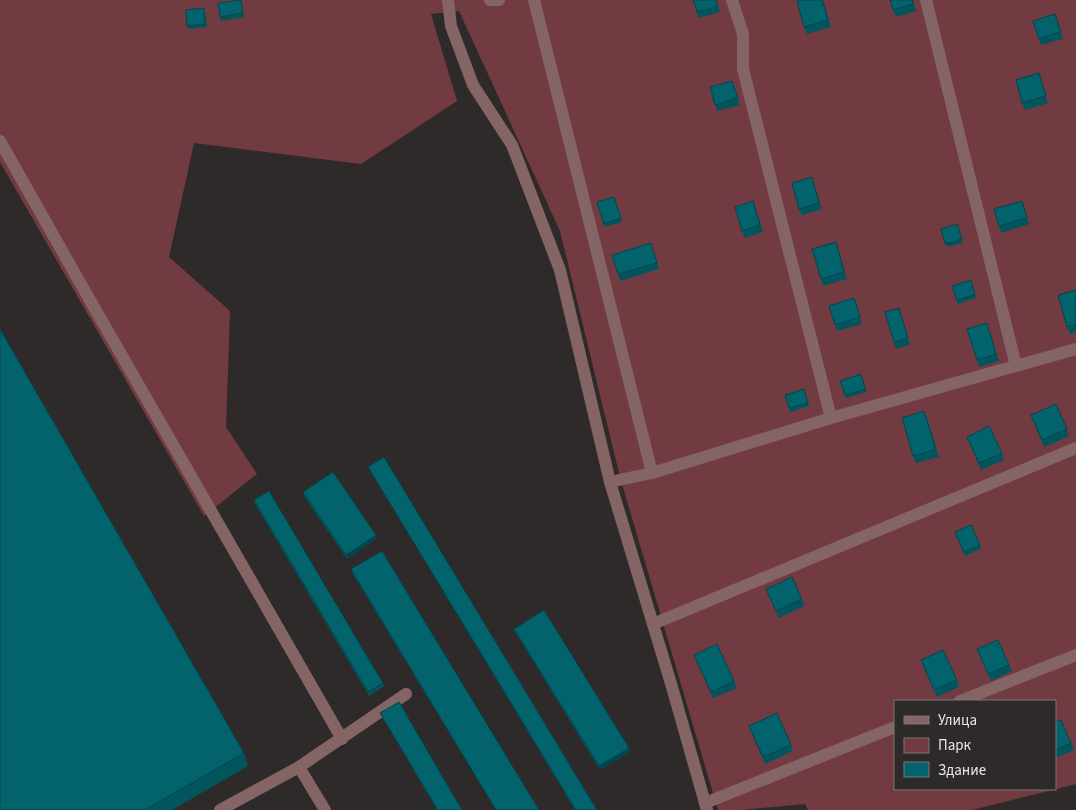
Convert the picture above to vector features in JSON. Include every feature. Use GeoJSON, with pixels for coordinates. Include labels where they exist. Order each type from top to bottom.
{"type":"FeatureCollection","features":[{"type":"Feature","properties":{"kind":"street"},"geometry":{"type":"LineString","coordinates":[[448,0],[451,26],[472,85],[512,145],[560,270],[610,482],[706,806],[894,727]]}},
{"type":"Feature","properties":{"kind":"street"},"geometry":{"type":"LineString","coordinates":[[490,0],[499,0]]}},
{"type":"Feature","properties":{"kind":"street"},"geometry":{"type":"LineString","coordinates":[[534,0],[652,472]]}},
{"type":"Feature","properties":{"kind":"street"},"geometry":{"type":"LineString","coordinates":[[732,0],[743,34],[743,69],[831,418]]}},
{"type":"Feature","properties":{"kind":"street"},"geometry":{"type":"LineString","coordinates":[[926,0],[1016,366]]}},
{"type":"Feature","properties":{"kind":"street"},"geometry":{"type":"LineString","coordinates":[[0,141],[90,302],[342,739]]}},
{"type":"Feature","properties":{"kind":"street"},"geometry":{"type":"LineString","coordinates":[[610,482],[652,472],[831,418],[1076,349]]}},
{"type":"Feature","properties":{"kind":"street"},"geometry":{"type":"LineString","coordinates":[[652,624],[1076,448]]}},
{"type":"Feature","properties":{"kind":"street"},"geometry":{"type":"LineString","coordinates":[[963,700],[1076,655]]}},
{"type":"Feature","properties":{"kind":"street"},"geometry":{"type":"LineString","coordinates":[[220,810],[299,767],[406,694]]}},
{"type":"Feature","properties":{"kind":"street"},"geometry":{"type":"LineString","coordinates":[[299,767],[325,810]]}},
{"type":"Feature","properties":{"kind":"green space"},"geometry":{"type":"Polygon","coordinates":[[[0,0],[1076,0],[1076,784],[1056,789],[1056,700],[894,700],[894,790],[1052,790],[972,810],[808,810],[805,804],[741,810],[718,810],[620,477],[560,231],[459,11],[431,14],[457,101],[361,164],[194,143],[169,257],[230,311],[226,427],[257,474],[204,516],[0,162],[0,0]]]}},
{"type":"Feature","properties":{"kind":"building"},"geometry":{"type":"Polygon","coordinates":[[[241,0],[243,13],[220,17],[218,3],[241,0]]]}},
{"type":"Feature","properties":{"kind":"building"},"geometry":{"type":"Polygon","coordinates":[[[693,0],[716,0],[718,6],[697,12],[693,0]]]}},
{"type":"Feature","properties":{"kind":"building"},"geometry":{"type":"Polygon","coordinates":[[[822,0],[828,20],[804,27],[797,1],[822,0]]]}},
{"type":"Feature","properties":{"kind":"building"},"geometry":{"type":"Polygon","coordinates":[[[890,0],[912,0],[913,4],[893,10],[890,0]]]}},
{"type":"Feature","properties":{"kind":"building"},"geometry":{"type":"Polygon","coordinates":[[[204,8],[205,24],[187,26],[186,10],[204,8]]]}},
{"type":"Feature","properties":{"kind":"building"},"geometry":{"type":"Polygon","coordinates":[[[1055,14],[1061,32],[1039,39],[1033,21],[1055,14]]]}},
{"type":"Feature","properties":{"kind":"building"},"geometry":{"type":"Polygon","coordinates":[[[1039,73],[1046,96],[1022,103],[1016,80],[1039,73]]]}},
{"type":"Feature","properties":{"kind":"building"},"geometry":{"type":"Polygon","coordinates":[[[732,81],[738,98],[715,105],[710,87],[732,81]]]}},
{"type":"Feature","properties":{"kind":"building"},"geometry":{"type":"Polygon","coordinates":[[[812,177],[819,203],[799,209],[792,183],[812,177]]]}},
{"type":"Feature","properties":{"kind":"building"},"geometry":{"type":"Polygon","coordinates":[[[614,197],[621,218],[604,224],[597,202],[614,197]]]}},
{"type":"Feature","properties":{"kind":"building"},"geometry":{"type":"Polygon","coordinates":[[[753,201],[760,225],[742,231],[735,207],[753,201]]]}},
{"type":"Feature","properties":{"kind":"building"},"geometry":{"type":"Polygon","coordinates":[[[1022,201],[1027,218],[999,226],[994,209],[1022,201]]]}},
{"type":"Feature","properties":{"kind":"building"},"geometry":{"type":"Polygon","coordinates":[[[957,224],[962,239],[945,244],[941,229],[957,224]]]}},
{"type":"Feature","properties":{"kind":"building"},"geometry":{"type":"Polygon","coordinates":[[[836,242],[844,272],[821,279],[812,249],[836,242]]]}},
{"type":"Feature","properties":{"kind":"building"},"geometry":{"type":"Polygon","coordinates":[[[651,243],[657,263],[618,274],[612,255],[651,243]]]}},
{"type":"Feature","properties":{"kind":"building"},"geometry":{"type":"Polygon","coordinates":[[[971,280],[975,295],[957,300],[952,286],[971,280]]]}},
{"type":"Feature","properties":{"kind":"building"},"geometry":{"type":"Polygon","coordinates":[[[1076,290],[1076,324],[1067,327],[1058,295],[1076,290]]]}},
{"type":"Feature","properties":{"kind":"building"},"geometry":{"type":"Polygon","coordinates":[[[854,298],[860,317],[835,325],[829,306],[854,298]]]}},
{"type":"Feature","properties":{"kind":"building"},"geometry":{"type":"Polygon","coordinates":[[[899,308],[908,338],[894,342],[885,312],[899,308]]]}},
{"type":"Feature","properties":{"kind":"building"},"geometry":{"type":"Polygon","coordinates":[[[987,323],[996,354],[977,360],[967,329],[987,323]]]}},
{"type":"Feature","properties":{"kind":"building"},"geometry":{"type":"Polygon","coordinates":[[[0,329],[244,753],[145,810],[0,810],[0,329]]]}},
{"type":"Feature","properties":{"kind":"building"},"geometry":{"type":"Polygon","coordinates":[[[861,374],[865,389],[845,395],[840,381],[861,374]]]}},
{"type":"Feature","properties":{"kind":"building"},"geometry":{"type":"Polygon","coordinates":[[[804,389],[808,403],[789,408],[785,395],[804,389]]]}},
{"type":"Feature","properties":{"kind":"building"},"geometry":{"type":"Polygon","coordinates":[[[1056,404],[1067,429],[1042,440],[1031,415],[1056,404]]]}},
{"type":"Feature","properties":{"kind":"building"},"geometry":{"type":"Polygon","coordinates":[[[924,411],[936,450],[913,456],[902,418],[924,411]]]}},
{"type":"Feature","properties":{"kind":"building"},"geometry":{"type":"Polygon","coordinates":[[[989,426],[1002,453],[979,463],[967,437],[989,426]]]}},
{"type":"Feature","properties":{"kind":"building"},"geometry":{"type":"Polygon","coordinates":[[[384,457],[597,810],[576,810],[368,467],[384,457]]]}},
{"type":"Feature","properties":{"kind":"building"},"geometry":{"type":"Polygon","coordinates":[[[333,472],[376,535],[346,555],[303,492],[333,472]]]}},
{"type":"Feature","properties":{"kind":"building"},"geometry":{"type":"Polygon","coordinates":[[[269,491],[383,683],[368,692],[254,500],[269,491]]]}},
{"type":"Feature","properties":{"kind":"building"},"geometry":{"type":"Polygon","coordinates":[[[971,525],[980,545],[964,552],[955,532],[971,525]]]}},
{"type":"Feature","properties":{"kind":"building"},"geometry":{"type":"Polygon","coordinates":[[[382,551],[539,810],[496,810],[351,569],[382,551]]]}},
{"type":"Feature","properties":{"kind":"building"},"geometry":{"type":"Polygon","coordinates":[[[792,577],[802,599],[776,611],[766,589],[792,577]]]}},
{"type":"Feature","properties":{"kind":"building"},"geometry":{"type":"Polygon","coordinates":[[[544,610],[629,748],[599,766],[514,629],[544,610]]]}},
{"type":"Feature","properties":{"kind":"building"},"geometry":{"type":"Polygon","coordinates":[[[998,640],[1009,665],[988,674],[977,649],[998,640]]]}},
{"type":"Feature","properties":{"kind":"building"},"geometry":{"type":"Polygon","coordinates":[[[717,644],[734,681],[711,692],[694,655],[717,644]]]}},
{"type":"Feature","properties":{"kind":"building"},"geometry":{"type":"Polygon","coordinates":[[[943,650],[957,680],[934,690],[921,660],[943,650]]]}},
{"type":"Feature","properties":{"kind":"building"},"geometry":{"type":"Polygon","coordinates":[[[399,702],[462,810],[438,810],[380,713],[399,702]]]}},
{"type":"Feature","properties":{"kind":"building"},"geometry":{"type":"Polygon","coordinates":[[[777,713],[791,745],[763,757],[749,726],[777,713]]]}},
{"type":"Feature","properties":{"kind":"building"},"geometry":{"type":"Polygon","coordinates":[[[1061,720],[1071,743],[1056,750],[1056,722],[1061,720]]]}}]}
